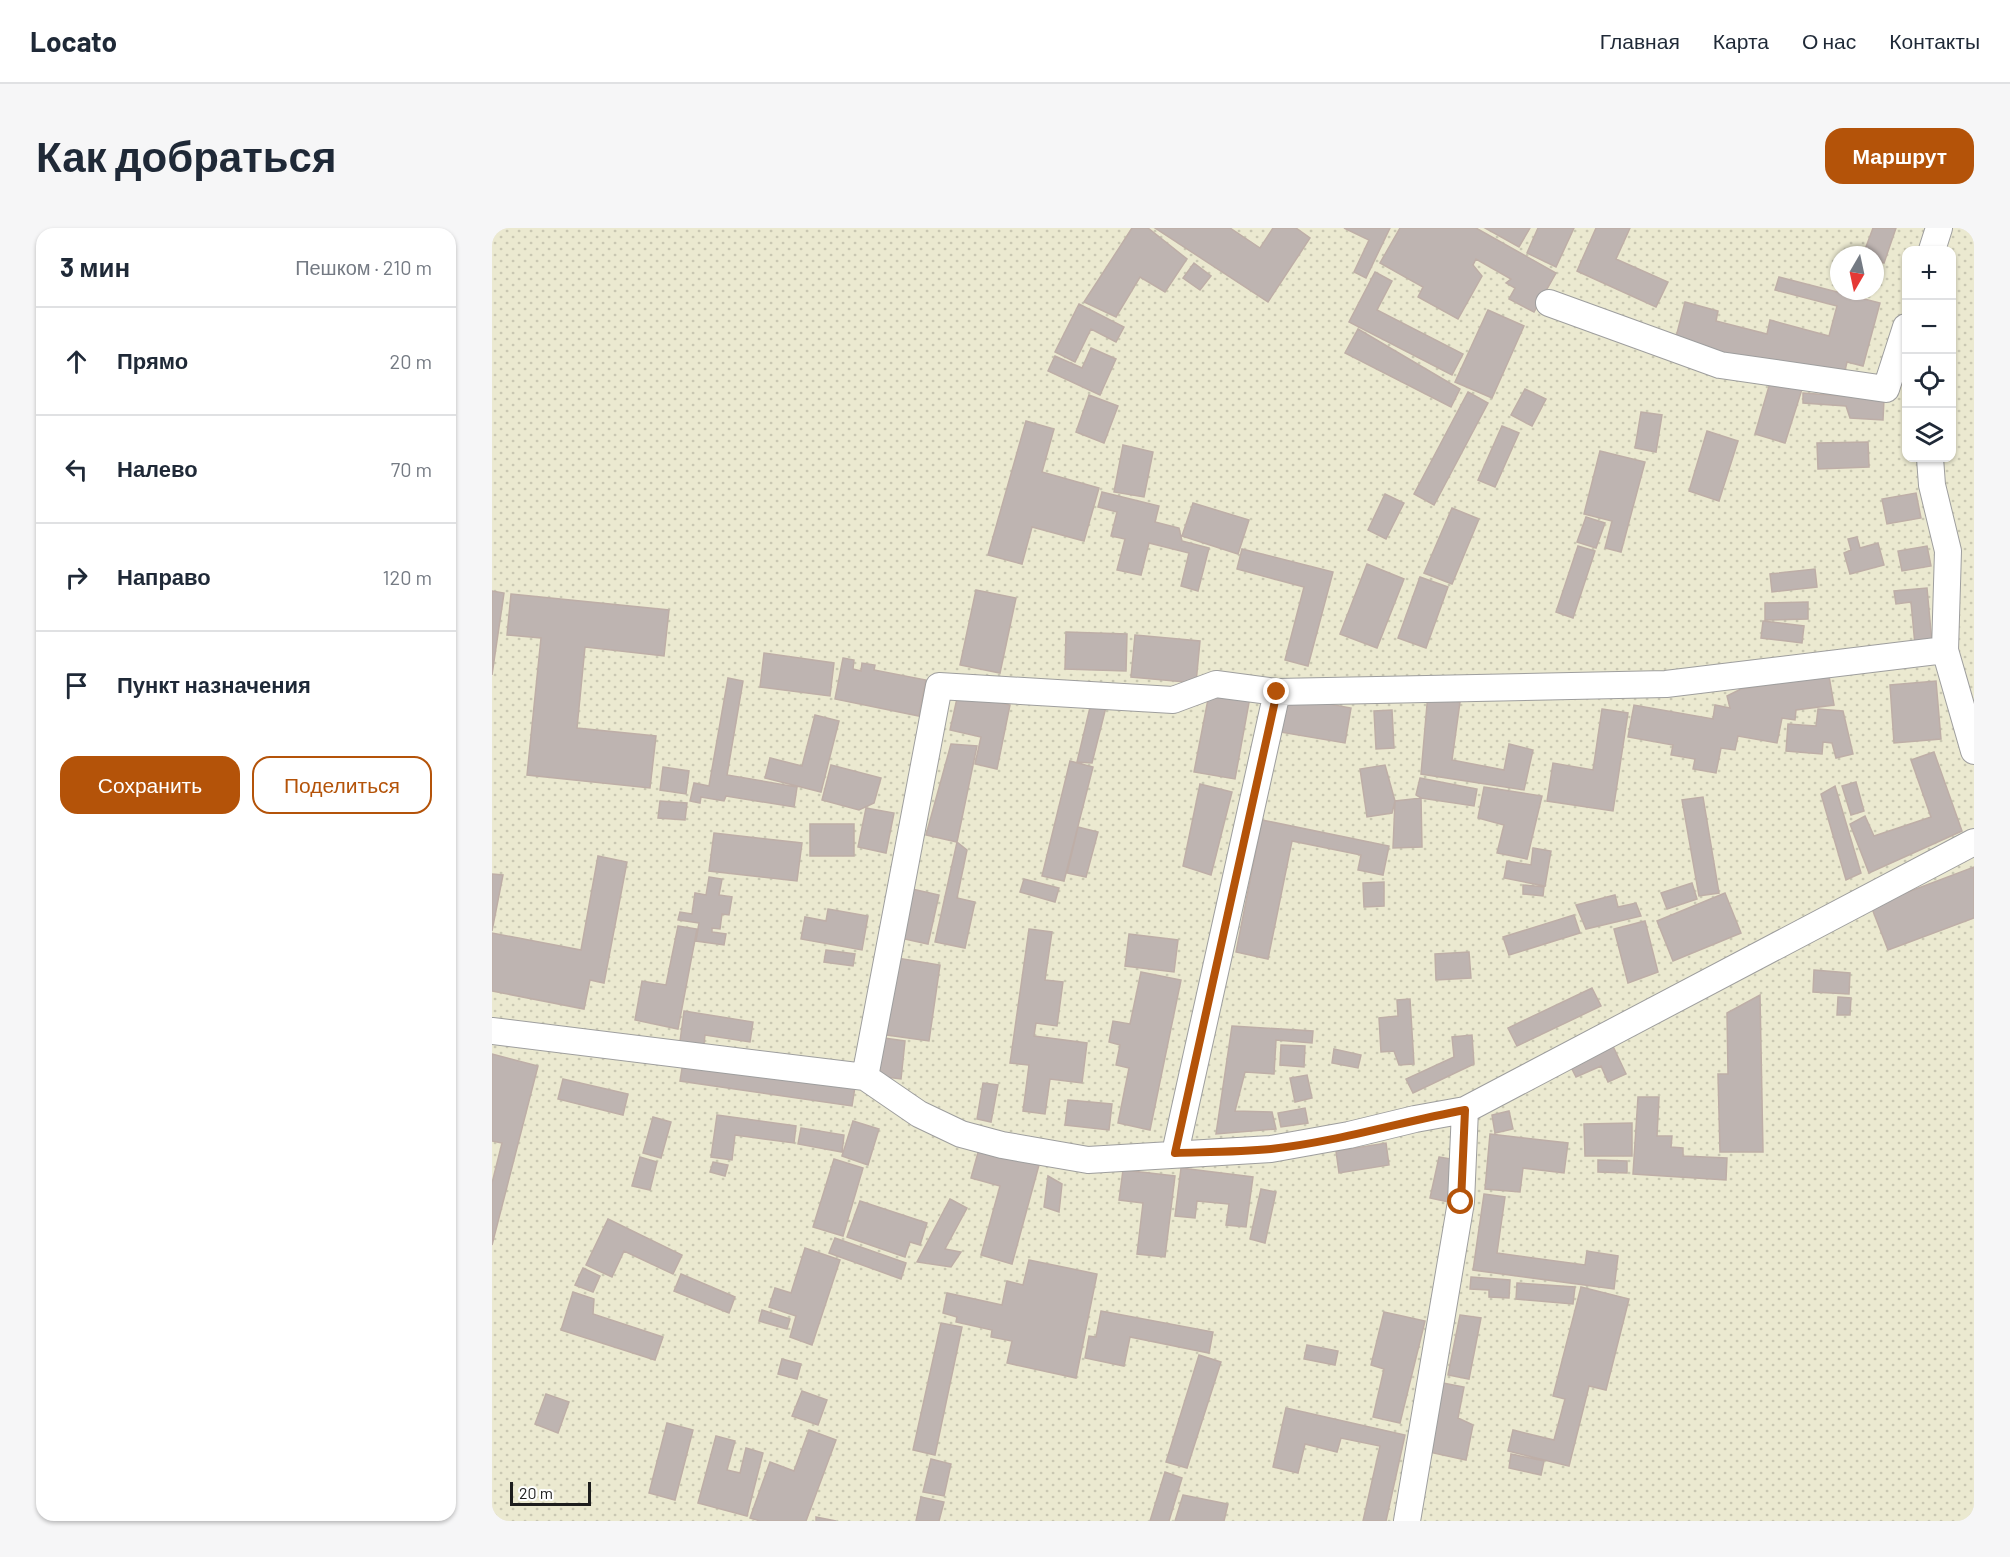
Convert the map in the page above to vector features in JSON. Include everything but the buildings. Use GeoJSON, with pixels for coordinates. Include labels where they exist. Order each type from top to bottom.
{"type":"FeatureCollection","features":[{"type":"Feature","properties":{"kind":"street"},"geometry":{"type":"LineString","coordinates":[[1933,246],[1939,228]]}},
{"type":"Feature","properties":{"kind":"street"},"geometry":{"type":"LineString","coordinates":[[1549,303],[1720,365],[1886,389],[1902,339]]}},
{"type":"Feature","properties":{"kind":"street"},"geometry":{"type":"LineString","coordinates":[[1895,361],[1902,380]]}},
{"type":"Feature","properties":{"kind":"street"},"geometry":{"type":"LineString","coordinates":[[1930,462],[1932,484],[1948,551],[1945,650],[1974,751]]}},
{"type":"Feature","properties":{"kind":"street"},"geometry":{"type":"LineString","coordinates":[[865,1077],[939,686],[1173,700],[1216,684],[1277,692],[1666,684],[1945,650]]}},
{"type":"Feature","properties":{"kind":"street"},"geometry":{"type":"LineString","coordinates":[[1175,1153],[1277,692]]}},
{"type":"Feature","properties":{"kind":"street"},"geometry":{"type":"LineString","coordinates":[[492,1031],[865,1077],[919,1114],[961,1134],[1088,1160],[1271,1149],[1349,1136],[1415,1119],[1465,1110],[1974,842]]}},
{"type":"Feature","properties":{"kind":"street"},"geometry":{"type":"LineString","coordinates":[[1407,1521],[1461,1202],[1465,1110]]}},
{"type":"Feature","properties":{"kind":"shaded area"},"geometry":{"type":"Polygon","coordinates":[[[492,228],[1974,228],[1974,1521],[492,1521],[492,228]]]}},
{"type":"Feature","properties":{"kind":"route"},"geometry":{"type":"LineString","coordinates":[[1277,692],[1175,1153],[1271,1149],[1349,1136],[1415,1119],[1465,1110],[1461,1202]]}}]}
